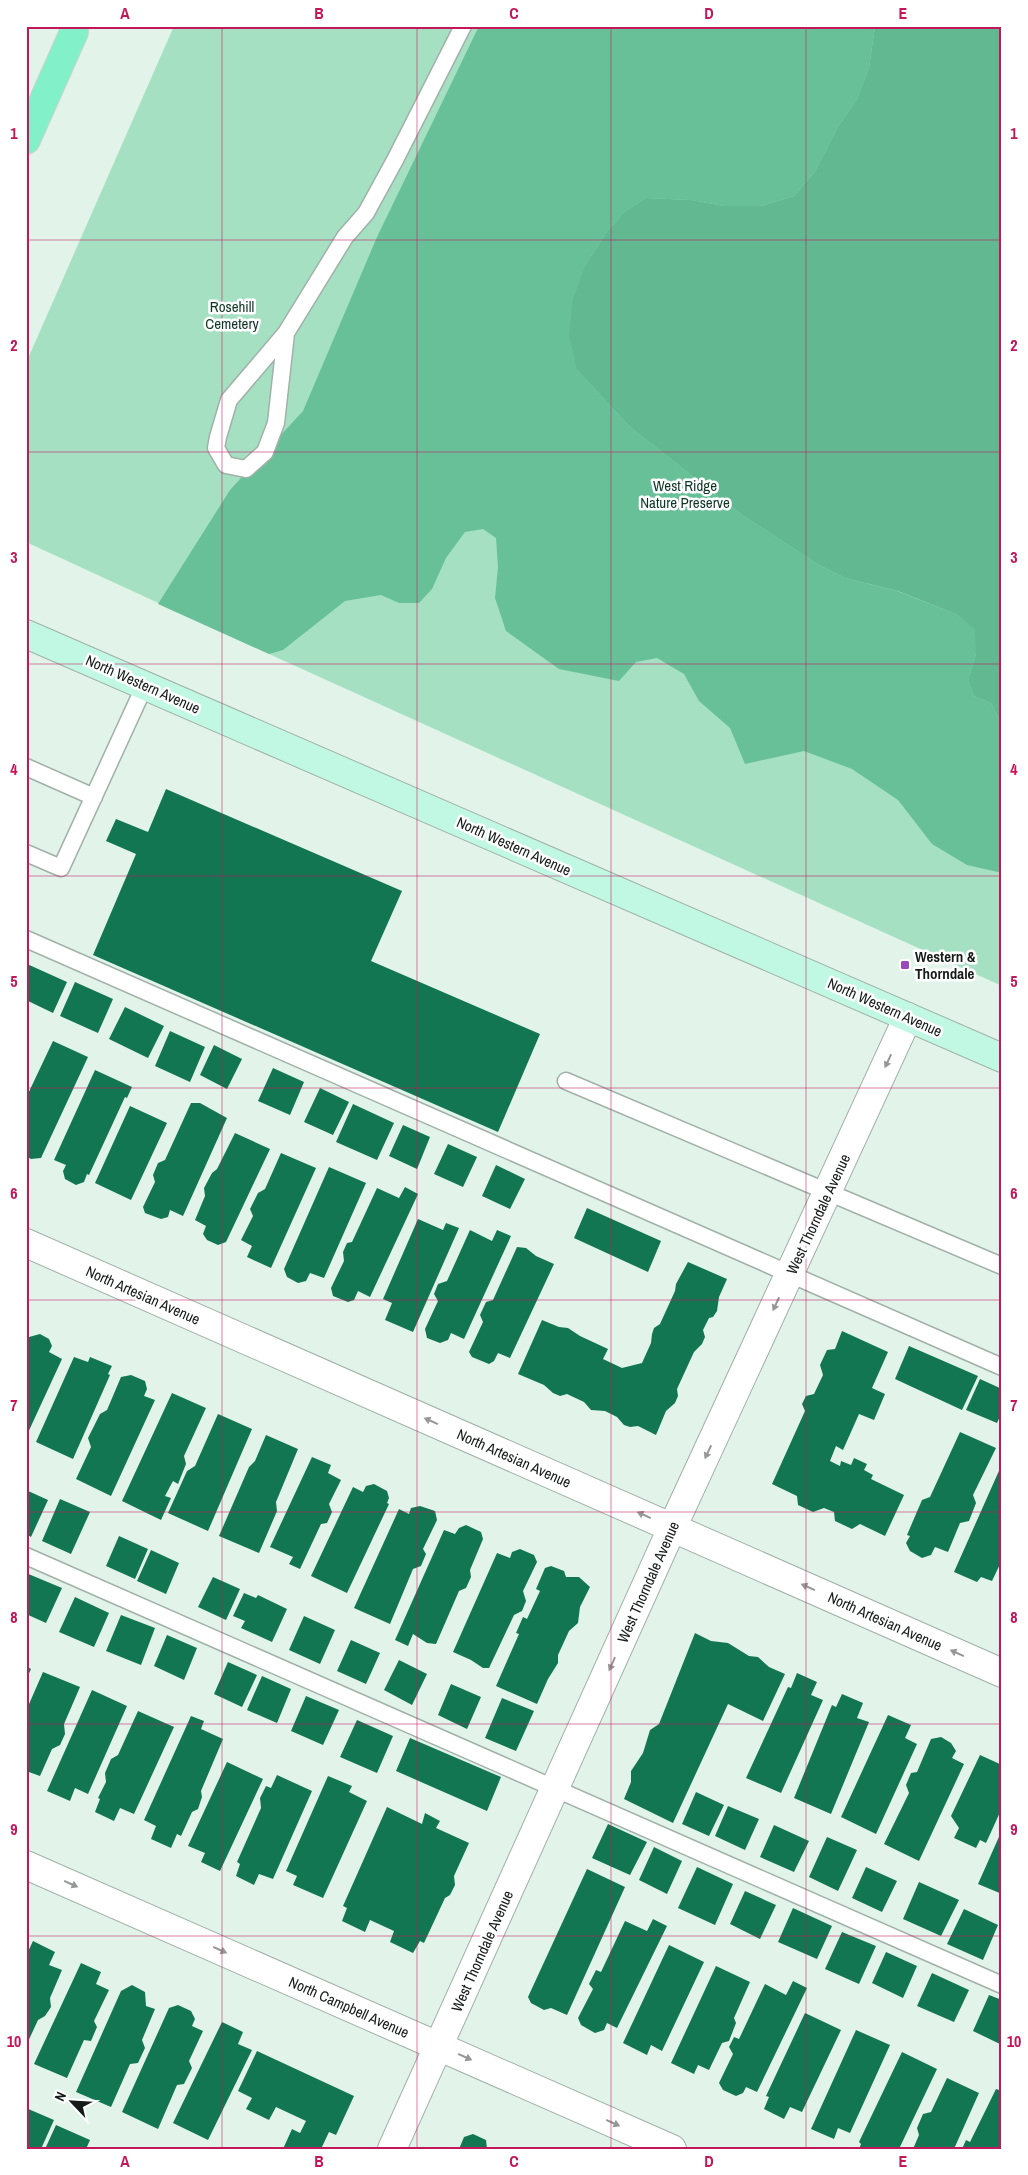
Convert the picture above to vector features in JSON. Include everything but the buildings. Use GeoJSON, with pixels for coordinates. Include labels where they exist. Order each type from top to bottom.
{"type":"FeatureCollection","features":[{"type":"Feature","properties":{"kind":"main road"},"geometry":{"type":"LineString","coordinates":[[26,140],[73,28]]}},
{"type":"Feature","properties":{"kind":"main road","name":"North Western Avenue"},"geometry":{"type":"LineString","coordinates":[[26,634],[1002,1058]]}},
{"type":"Feature","properties":{"kind":"street","name":"West Thorndale Avenue"},"geometry":{"type":"LineString","coordinates":[[392,2149],[556,1789],[672,1528],[908,1017]]}},
{"type":"Feature","properties":{"kind":"street","name":"North Artesian Avenue"},"geometry":{"type":"LineString","coordinates":[[26,1243],[1002,1672]]}},
{"type":"Feature","properties":{"kind":"street","name":"North Campbell Avenue"},"geometry":{"type":"LineString","coordinates":[[26,1865],[672,2149]]}},
{"type":"Feature","properties":{"kind":"lane"},"geometry":{"type":"LineString","coordinates":[[286,333],[276,423],[264,452],[246,469],[226,465],[216,448],[229,400],[286,333],[345,237],[366,213],[463,26]]}},
{"type":"Feature","properties":{"kind":"lane"},"geometry":{"type":"LineString","coordinates":[[26,853],[61,868],[145,685]]}},
{"type":"Feature","properties":{"kind":"lane"},"geometry":{"type":"LineString","coordinates":[[26,767],[94,796]]}},
{"type":"Feature","properties":{"kind":"lane"},"geometry":{"type":"LineString","coordinates":[[26,939],[1002,1367]]}},
{"type":"Feature","properties":{"kind":"lane"},"geometry":{"type":"LineString","coordinates":[[566,1081],[1002,1266]]}},
{"type":"Feature","properties":{"kind":"lane"},"geometry":{"type":"LineString","coordinates":[[26,1556],[1002,1985]]}},
{"type":"Feature","properties":{"kind":"green space","name":"West Ridge Nature Preserve"},"geometry":{"type":"Polygon","coordinates":[[[174,26],[1002,26],[1002,986],[26,542],[26,363],[174,26]]]}},
{"type":"Feature","properties":{"kind":"green space"},"geometry":{"type":"Polygon","coordinates":[[[479,26],[875,26],[869,68],[857,99],[838,127],[814,173],[794,196],[761,206],[724,206],[691,200],[646,198],[624,212],[606,233],[586,264],[577,370],[630,427],[742,515],[821,566],[845,578],[897,591],[958,615],[976,630],[976,654],[968,681],[974,696],[991,703],[1002,725],[1002,873],[967,865],[932,844],[898,800],[852,769],[804,751],[745,764],[730,728],[699,701],[684,674],[657,658],[636,662],[619,681],[559,669],[506,631],[495,598],[498,567],[496,538],[483,529],[465,532],[446,558],[432,589],[419,603],[399,603],[381,595],[345,601],[283,650],[269,654],[158,604],[230,490],[303,411],[377,237],[479,26]]]}},
{"type":"Feature","properties":{"kind":"shaded area"},"geometry":{"type":"Polygon","coordinates":[[[875,26],[1002,26],[1002,725],[991,703],[974,696],[968,681],[976,654],[975,630],[958,615],[898,591],[845,578],[821,566],[742,515],[630,427],[577,370],[569,335],[573,299],[586,264],[606,233],[624,212],[646,198],[691,200],[724,206],[761,206],[794,196],[814,173],[838,127],[857,99],[869,68],[875,26]]]}},
{"type":"Feature","properties":{"kind":"place","name":"Western & Thorndale"},"geometry":{"type":"Point","coordinates":[905,965]}},
{"type":"Feature","properties":{"kind":"park label","name":"Rosehill Cemetery"},"geometry":{"type":"Point","coordinates":[232,314]}}]}
